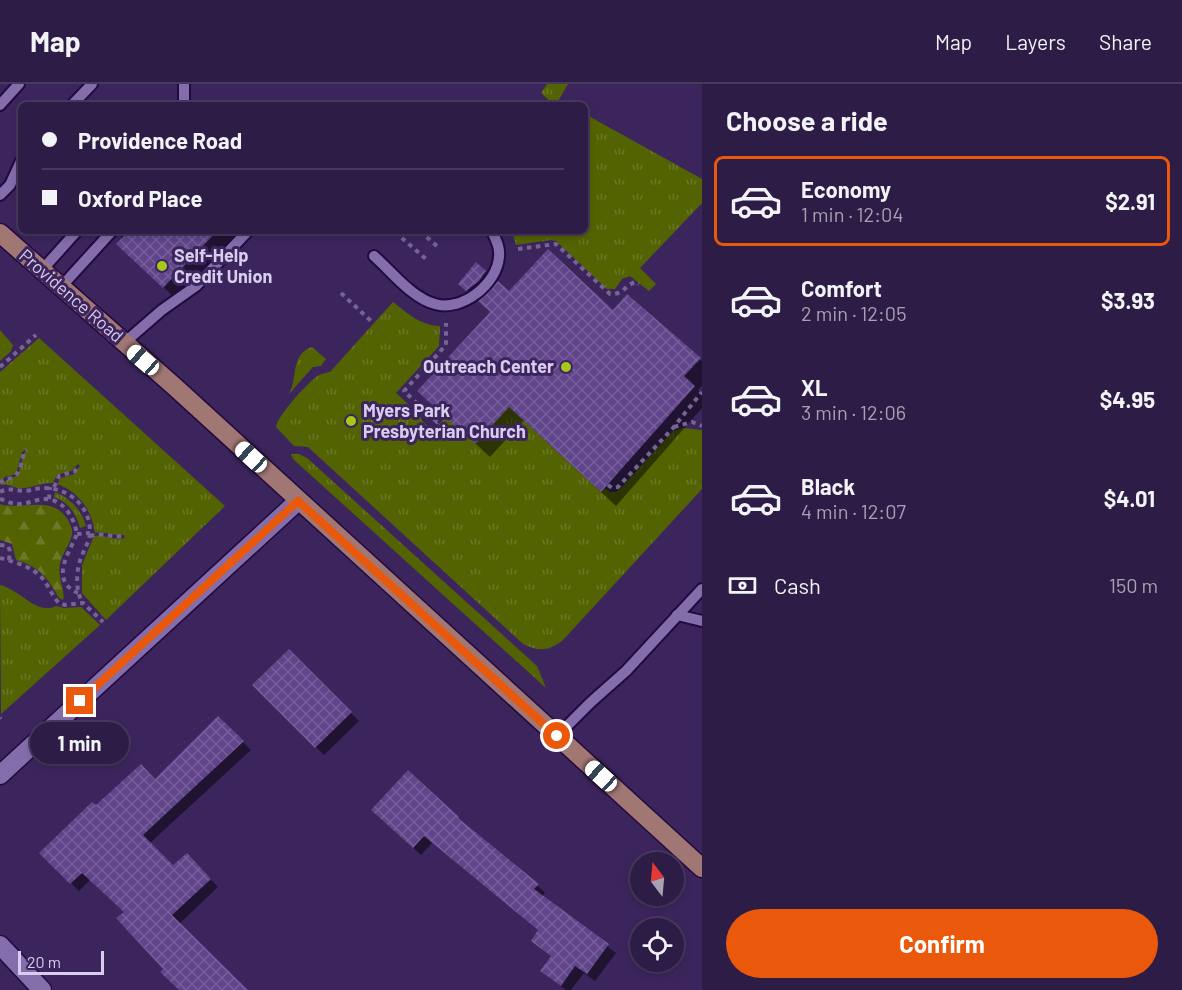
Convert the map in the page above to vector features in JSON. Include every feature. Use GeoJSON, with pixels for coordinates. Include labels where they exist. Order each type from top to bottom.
{"type":"FeatureCollection","features":[{"type":"Feature","properties":{"kind":"main road","name":"Providence Road"},"geometry":{"type":"LineString","coordinates":[[0,233],[124,342],[702,868]]}},
{"type":"Feature","properties":{"kind":"street"},"geometry":{"type":"LineString","coordinates":[[0,774],[298,501]]}},
{"type":"Feature","properties":{"kind":"street"},"geometry":{"type":"LineString","coordinates":[[0,945],[42,990]]}},
{"type":"Feature","properties":{"kind":"lane"},"geometry":{"type":"LineString","coordinates":[[0,105],[19,84]]}},
{"type":"Feature","properties":{"kind":"lane"},"geometry":{"type":"LineString","coordinates":[[75,102],[92,84]]}},
{"type":"Feature","properties":{"kind":"lane"},"geometry":{"type":"LineString","coordinates":[[184,84],[184,102]]}},
{"type":"Feature","properties":{"kind":"lane"},"geometry":{"type":"LineString","coordinates":[[0,195],[9,185],[18,167]]}},
{"type":"Feature","properties":{"kind":"lane"},"geometry":{"type":"LineString","coordinates":[[42,270],[74,234]]}},
{"type":"Feature","properties":{"kind":"lane"},"geometry":{"type":"LineString","coordinates":[[90,255],[101,234]]}},
{"type":"Feature","properties":{"kind":"lane"},"geometry":{"type":"LineString","coordinates":[[61,287],[109,234]]}},
{"type":"Feature","properties":{"kind":"lane"},"geometry":{"type":"LineString","coordinates":[[124,342],[162,310],[196,286],[245,234]]}},
{"type":"Feature","properties":{"kind":"lane"},"geometry":{"type":"LineString","coordinates":[[374,256],[417,295],[436,304],[452,305],[475,296],[493,275],[499,260],[499,245],[494,234]]}},
{"type":"Feature","properties":{"kind":"lane"},"geometry":{"type":"LineString","coordinates":[[557,736],[626,671],[702,589]]}},
{"type":"Feature","properties":{"kind":"lane"},"geometry":{"type":"LineString","coordinates":[[677,615],[702,621]]}},
{"type":"Feature","properties":{"kind":"path"},"geometry":{"type":"LineString","coordinates":[[397,234],[426,259]]}},
{"type":"Feature","properties":{"kind":"path"},"geometry":{"type":"LineString","coordinates":[[423,234],[437,246]]}},
{"type":"Feature","properties":{"kind":"path"},"geometry":{"type":"LineString","coordinates":[[514,250],[556,244],[610,294],[622,292],[634,282],[639,284]]}},
{"type":"Feature","properties":{"kind":"path"},"geometry":{"type":"LineString","coordinates":[[341,293],[371,321]]}},
{"type":"Feature","properties":{"kind":"path"},"geometry":{"type":"LineString","coordinates":[[443,415],[436,422],[404,391],[446,345],[446,322]]}},
{"type":"Feature","properties":{"kind":"path"},"geometry":{"type":"LineString","coordinates":[[0,367],[36,334]]}},
{"type":"Feature","properties":{"kind":"path"},"geometry":{"type":"LineString","coordinates":[[608,484],[612,488],[618,486],[673,428],[702,392]]}},
{"type":"Feature","properties":{"kind":"path"},"geometry":{"type":"LineString","coordinates":[[673,428],[692,422],[702,426]]}},
{"type":"Feature","properties":{"kind":"path"},"geometry":{"type":"LineString","coordinates":[[0,483],[17,474],[24,452],[27,450]]}},
{"type":"Feature","properties":{"kind":"path"},"geometry":{"type":"LineString","coordinates":[[49,499],[52,487],[59,476],[75,471],[79,466]]}},
{"type":"Feature","properties":{"kind":"path"},"geometry":{"type":"LineString","coordinates":[[0,492],[9,488],[22,491],[52,487],[70,495],[82,507],[89,524],[90,534],[79,565],[78,594]]}},
{"type":"Feature","properties":{"kind":"path"},"geometry":{"type":"LineString","coordinates":[[0,499],[21,504],[49,499],[65,508],[73,520],[77,534],[66,556],[63,569],[68,586],[103,622]]}},
{"type":"Feature","properties":{"kind":"path"},"geometry":{"type":"LineString","coordinates":[[77,534],[104,533],[115,537],[124,536]]}},
{"type":"Feature","properties":{"kind":"path"},"geometry":{"type":"LineString","coordinates":[[0,545],[8,546],[9,560]]}},
{"type":"Feature","properties":{"kind":"path"},"geometry":{"type":"LineString","coordinates":[[0,558],[37,574],[59,603],[65,605],[83,603]]}},
{"type":"Feature","properties":{"kind":"green space"},"geometry":{"type":"Polygon","coordinates":[[[547,84],[568,84],[558,102],[551,102],[541,93],[547,84]]]}},
{"type":"Feature","properties":{"kind":"green space"},"geometry":{"type":"Polygon","coordinates":[[[588,116],[702,179],[702,203],[640,268],[656,284],[649,291],[630,276],[622,279],[615,289],[607,289],[556,241],[516,245],[513,234],[588,234],[588,116]]]}},
{"type":"Feature","properties":{"kind":"green space"},"geometry":{"type":"Polygon","coordinates":[[[393,302],[420,321],[440,326],[439,346],[396,393],[433,430],[446,417],[509,407],[601,492],[605,488],[610,492],[616,492],[673,431],[683,428],[702,430],[702,489],[563,640],[553,646],[539,649],[523,644],[308,447],[294,446],[276,427],[299,393],[316,377],[330,372],[393,302]]]}},
{"type":"Feature","properties":{"kind":"green space"},"geometry":{"type":"Polygon","coordinates":[[[0,330],[13,345],[11,351],[0,361],[0,330]]]}},
{"type":"Feature","properties":{"kind":"green space"},"geometry":{"type":"Polygon","coordinates":[[[39,338],[225,506],[106,620],[82,593],[82,565],[94,536],[125,538],[124,535],[95,533],[91,517],[83,503],[72,492],[57,484],[61,478],[74,474],[80,466],[78,464],[71,471],[57,475],[53,483],[23,488],[0,485],[18,475],[24,453],[27,450],[22,452],[16,474],[0,481],[0,372],[39,338]]]}},
{"type":"Feature","properties":{"kind":"green space"},"geometry":{"type":"Polygon","coordinates":[[[312,347],[326,359],[321,366],[313,367],[289,394],[297,361],[305,350],[312,347]]]}},
{"type":"Feature","properties":{"kind":"green space"},"geometry":{"type":"Polygon","coordinates":[[[291,454],[299,454],[307,458],[537,666],[546,688],[293,459],[291,454]]]}},
{"type":"Feature","properties":{"kind":"green space"},"geometry":{"type":"Polygon","coordinates":[[[55,492],[75,505],[86,526],[80,528],[71,509],[54,497],[55,492]]]}},
{"type":"Feature","properties":{"kind":"green space"},"geometry":{"type":"Polygon","coordinates":[[[0,504],[9,506],[46,505],[61,512],[68,520],[72,534],[59,569],[63,600],[59,598],[42,574],[31,566],[16,560],[12,544],[0,540],[0,504]]]}},
{"type":"Feature","properties":{"kind":"green space"},"geometry":{"type":"Polygon","coordinates":[[[0,585],[42,608],[81,607],[100,625],[1,714],[0,585]]]}},
{"type":"Feature","properties":{"kind":"building","name":"Self-Help Credit Union"},"geometry":{"type":"Polygon","coordinates":[[[126,234],[214,234],[163,288],[116,244],[126,234]]]}},
{"type":"Feature","properties":{"kind":"building","name":"Outreach Center"},"geometry":{"type":"Polygon","coordinates":[[[548,249],[613,310],[627,294],[701,358],[684,376],[695,386],[601,492],[509,407],[475,444],[417,391],[490,312],[478,301],[498,281],[509,291],[548,249]]]}},
{"type":"Feature","properties":{"kind":"building"},"geometry":{"type":"Polygon","coordinates":[[[476,262],[486,271],[479,281],[466,291],[458,284],[476,262]]]}},
{"type":"Feature","properties":{"kind":"building"},"geometry":{"type":"Polygon","coordinates":[[[289,649],[352,712],[315,748],[252,685],[289,649]]]}},
{"type":"Feature","properties":{"kind":"building"},"geometry":{"type":"Polygon","coordinates":[[[218,716],[244,741],[143,835],[173,865],[187,853],[211,879],[172,915],[248,990],[179,990],[160,972],[163,969],[116,918],[124,912],[82,873],[70,884],[39,853],[92,802],[96,805],[141,764],[155,779],[218,716]]]}},
{"type":"Feature","properties":{"kind":"building"},"geometry":{"type":"Polygon","coordinates":[[[408,770],[458,818],[539,884],[534,889],[609,944],[587,974],[575,966],[561,986],[540,971],[551,956],[531,941],[538,930],[424,836],[413,848],[371,810],[408,770]]]}},
{"type":"Feature","properties":{"kind":"place","name":"Self-Help Credit Union"},"geometry":{"type":"Point","coordinates":[162,266]}},
{"type":"Feature","properties":{"kind":"place","name":"Outreach Center"},"geometry":{"type":"Point","coordinates":[566,367]}},
{"type":"Feature","properties":{"kind":"place","name":"Myers Park Presbyterian Church"},"geometry":{"type":"Point","coordinates":[351,421]}},
{"type":"Feature","properties":{"kind":"route"},"geometry":{"type":"LineString","coordinates":[[80,701],[298,501],[557,736]]}}]}
